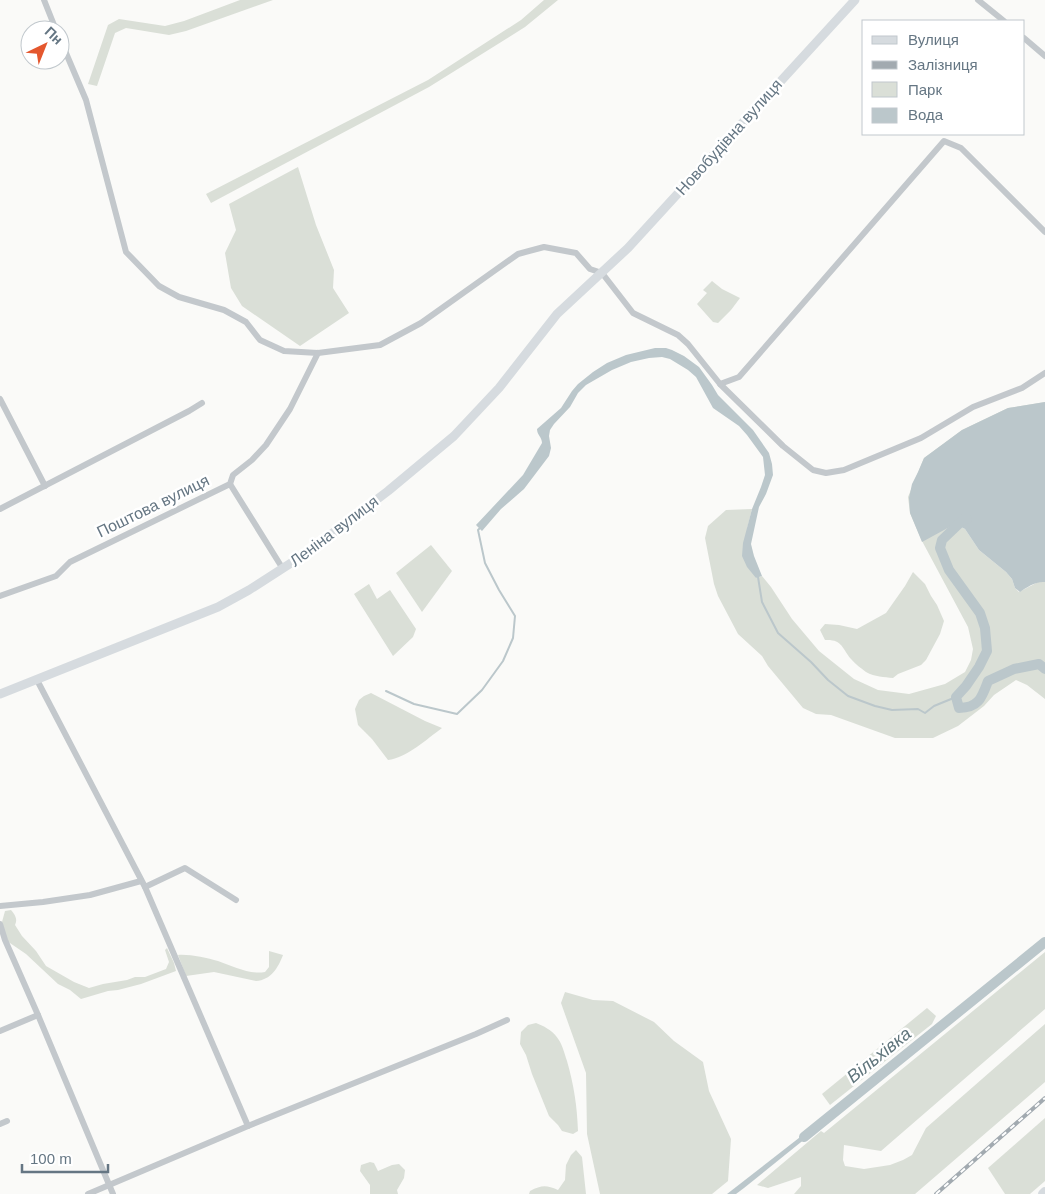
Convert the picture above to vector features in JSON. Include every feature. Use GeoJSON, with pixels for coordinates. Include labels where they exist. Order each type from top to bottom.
{"type":"FeatureCollection","features":[{"type":"Feature","properties":{"kind":"street"},"geometry":{"type":"LineString","coordinates":[[44,0],[52,20]]}},
{"type":"Feature","properties":{"kind":"street","name":"Новобудівна вулиця"},"geometry":{"type":"LineString","coordinates":[[602,272],[635,240],[855,0]]}},
{"type":"Feature","properties":{"kind":"street"},"geometry":{"type":"LineString","coordinates":[[978,0],[1003,20]]}},
{"type":"Feature","properties":{"kind":"street"},"geometry":{"type":"LineString","coordinates":[[1025,39],[1045,56]]}},
{"type":"Feature","properties":{"kind":"street"},"geometry":{"type":"LineString","coordinates":[[70,62],[86,100],[126,252],[159,286],[178,297],[224,310],[246,322],[260,340],[284,351],[318,353],[380,345],[421,324],[518,254],[544,247],[576,253],[590,269],[602,272],[633,313],[678,335],[688,344],[720,384],[783,446],[813,470],[826,473],[844,470],[921,438],[973,408],[1022,388],[1045,373]]}},
{"type":"Feature","properties":{"kind":"street"},"geometry":{"type":"LineString","coordinates":[[720,384],[739,377],[944,141],[961,148],[1045,232]]}},
{"type":"Feature","properties":{"kind":"street","name":"Леніна вулиця"},"geometry":{"type":"LineString","coordinates":[[0,694],[218,606],[249,590],[305,554],[388,491],[454,436],[499,388],[558,314],[602,272]]}},
{"type":"Feature","properties":{"kind":"street","name":"Поштова вулиця"},"geometry":{"type":"LineString","coordinates":[[0,596],[56,576],[70,562],[230,484],[233,475],[252,460],[266,445],[290,409],[318,353]]}},
{"type":"Feature","properties":{"kind":"street"},"geometry":{"type":"LineString","coordinates":[[0,399],[45,486]]}},
{"type":"Feature","properties":{"kind":"street"},"geometry":{"type":"LineString","coordinates":[[0,509],[202,402]]}},
{"type":"Feature","properties":{"kind":"street"},"geometry":{"type":"LineString","coordinates":[[230,484],[283,569]]}},
{"type":"Feature","properties":{"kind":"street"},"geometry":{"type":"LineString","coordinates":[[37,680],[141,881],[248,1126]]}},
{"type":"Feature","properties":{"kind":"street"},"geometry":{"type":"LineString","coordinates":[[144,888],[185,868],[236,900]]}},
{"type":"Feature","properties":{"kind":"street"},"geometry":{"type":"LineString","coordinates":[[0,906],[90,895],[141,881]]}},
{"type":"Feature","properties":{"kind":"street"},"geometry":{"type":"LineString","coordinates":[[0,924],[5,940],[113,1194]]}},
{"type":"Feature","properties":{"kind":"street"},"geometry":{"type":"LineString","coordinates":[[0,1031],[38,1015]]}},
{"type":"Feature","properties":{"kind":"street"},"geometry":{"type":"LineString","coordinates":[[88,1194],[507,1020]]}},
{"type":"Feature","properties":{"kind":"street"},"geometry":{"type":"LineString","coordinates":[[0,1124],[7,1121]]}},
{"type":"Feature","properties":{"kind":"green space"},"geometry":{"type":"Polygon","coordinates":[[[240,0],[273,0],[186,31],[169,35],[126,28],[115,33],[97,86],[88,84],[108,25],[119,19],[165,26],[240,0]]]}},
{"type":"Feature","properties":{"kind":"green space"},"geometry":{"type":"Polygon","coordinates":[[[544,0],[558,0],[525,27],[429,87],[211,203],[206,194],[428,80],[521,20],[544,0]]]}},
{"type":"Feature","properties":{"kind":"green space"},"geometry":{"type":"Polygon","coordinates":[[[298,167],[316,225],[334,270],[333,288],[349,313],[300,346],[242,306],[231,288],[225,253],[236,230],[229,204],[298,167]]]}},
{"type":"Feature","properties":{"kind":"green space"},"geometry":{"type":"Polygon","coordinates":[[[712,281],[722,289],[740,298],[718,323],[713,322],[697,304],[707,293],[703,290],[712,281]]]}},
{"type":"Feature","properties":{"kind":"green space"},"geometry":{"type":"Polygon","coordinates":[[[1045,402],[1045,417],[955,524],[965,529],[979,550],[1006,572],[1019,592],[1040,581],[1045,582],[1045,699],[1027,685],[1016,680],[994,695],[984,706],[958,726],[933,738],[895,738],[831,715],[816,714],[803,708],[762,656],[738,634],[718,596],[705,538],[708,526],[726,510],[752,509],[747,529],[756,578],[762,576],[792,619],[819,651],[854,679],[878,690],[909,694],[945,684],[965,672],[971,660],[973,649],[968,627],[922,541],[910,513],[908,497],[924,458],[962,430],[1008,408],[1045,402]]]}},
{"type":"Feature","properties":{"kind":"green space"},"geometry":{"type":"Polygon","coordinates":[[[431,545],[452,571],[422,612],[396,573],[431,545]]]}},
{"type":"Feature","properties":{"kind":"green space"},"geometry":{"type":"Polygon","coordinates":[[[913,572],[925,584],[944,621],[940,634],[926,660],[921,665],[898,674],[893,678],[876,676],[866,672],[856,664],[838,643],[825,640],[820,630],[825,624],[857,629],[886,613],[913,572]]]}},
{"type":"Feature","properties":{"kind":"green space"},"geometry":{"type":"Polygon","coordinates":[[[369,584],[377,599],[390,590],[416,629],[413,637],[393,656],[354,594],[369,584]]]}},
{"type":"Feature","properties":{"kind":"green space"},"geometry":{"type":"Polygon","coordinates":[[[371,693],[442,728],[409,752],[395,759],[388,760],[372,739],[358,725],[355,709],[359,700],[371,693]]]}},
{"type":"Feature","properties":{"kind":"green space"},"geometry":{"type":"Polygon","coordinates":[[[11,910],[16,917],[15,925],[46,966],[89,988],[135,977],[145,977],[166,969],[169,962],[165,950],[167,948],[176,971],[141,984],[81,999],[70,990],[58,984],[26,954],[7,941],[2,922],[5,911],[11,910]]]}},
{"type":"Feature","properties":{"kind":"green space"},"geometry":{"type":"Polygon","coordinates":[[[269,951],[283,955],[270,976],[256,981],[214,972],[186,976],[178,955],[218,961],[259,973],[265,972],[269,967],[269,951]]]}},
{"type":"Feature","properties":{"kind":"green space"},"geometry":{"type":"Polygon","coordinates":[[[1045,952],[1045,1009],[881,1151],[844,1145],[843,1160],[845,1166],[864,1169],[890,1165],[912,1155],[926,1128],[1045,1024],[1045,1082],[915,1194],[794,1194],[801,1186],[801,1177],[768,1188],[757,1185],[821,1131],[824,1133],[1045,952]]]}},
{"type":"Feature","properties":{"kind":"green space"},"geometry":{"type":"Polygon","coordinates":[[[565,992],[593,1000],[613,1001],[654,1022],[674,1041],[703,1062],[709,1091],[731,1139],[728,1181],[712,1194],[600,1194],[587,1134],[586,1073],[561,1003],[565,992]]]}},
{"type":"Feature","properties":{"kind":"green space"},"geometry":{"type":"Polygon","coordinates":[[[927,1008],[936,1016],[932,1024],[830,1105],[822,1094],[927,1008]]]}},
{"type":"Feature","properties":{"kind":"green space"},"geometry":{"type":"Polygon","coordinates":[[[536,1023],[554,1034],[564,1051],[572,1079],[576,1104],[578,1131],[573,1134],[562,1131],[549,1116],[520,1044],[521,1032],[528,1025],[536,1023]]]}},
{"type":"Feature","properties":{"kind":"green space"},"geometry":{"type":"Polygon","coordinates":[[[1045,1118],[1045,1181],[1030,1194],[1005,1194],[988,1168],[1045,1118]]]}},
{"type":"Feature","properties":{"kind":"green space"},"geometry":{"type":"Polygon","coordinates":[[[576,1150],[582,1157],[586,1194],[529,1194],[530,1191],[541,1187],[558,1190],[565,1180],[566,1165],[576,1150]]]}},
{"type":"Feature","properties":{"kind":"green space"},"geometry":{"type":"Polygon","coordinates":[[[370,1162],[374,1163],[378,1171],[399,1164],[405,1170],[404,1178],[397,1190],[398,1194],[370,1194],[370,1185],[360,1171],[361,1165],[370,1162]]]}},
{"type":"Feature","properties":{"kind":"water"},"geometry":{"type":"Polygon","coordinates":[[[655,348],[672,350],[699,367],[718,395],[753,430],[769,453],[773,475],[759,507],[751,544],[762,576],[756,578],[747,567],[742,556],[743,543],[752,509],[765,475],[763,457],[739,426],[713,408],[696,377],[670,359],[662,357],[631,362],[612,370],[586,385],[550,430],[551,448],[549,456],[524,489],[501,509],[482,531],[476,525],[523,475],[542,443],[537,429],[561,408],[578,384],[607,363],[626,355],[655,348]]]}},
{"type":"Feature","properties":{"kind":"water"},"geometry":{"type":"Polygon","coordinates":[[[1045,402],[1045,582],[1035,583],[1020,592],[1015,588],[1012,579],[1006,572],[979,550],[965,529],[955,524],[922,542],[910,513],[909,498],[912,484],[924,458],[962,430],[1008,408],[1045,402]]]}},
{"type":"Feature","properties":{"kind":"water"},"geometry":{"type":"Polygon","coordinates":[[[813,1127],[816,1130],[744,1188],[736,1194],[727,1194],[813,1127]]]}},
{"type":"Feature","properties":{"kind":"waterway","name":"Вільхівка"},"geometry":{"type":"LineString","coordinates":[[967,519],[964,519],[942,540],[940,548],[949,570],[980,613],[985,628],[987,651],[979,667],[956,697],[959,708],[975,704],[981,697],[988,681],[1014,669],[1039,664],[1045,669]]}},
{"type":"Feature","properties":{"kind":"waterway"},"geometry":{"type":"LineString","coordinates":[[386,691],[414,704],[457,714],[482,690],[503,661],[513,638],[515,616],[485,563],[478,530],[480,528]]}},
{"type":"Feature","properties":{"kind":"waterway"},"geometry":{"type":"LineString","coordinates":[[758,577],[762,602],[778,633],[848,696],[892,710],[918,709],[925,713],[934,706],[956,697]]}},
{"type":"Feature","properties":{"kind":"waterway","name":"Вільхівка"},"geometry":{"type":"LineString","coordinates":[[804,1137],[1045,942]]}},
{"type":"Feature","properties":{"kind":"railway"},"geometry":{"type":"LineString","coordinates":[[936,1194],[1045,1098]]}}]}
